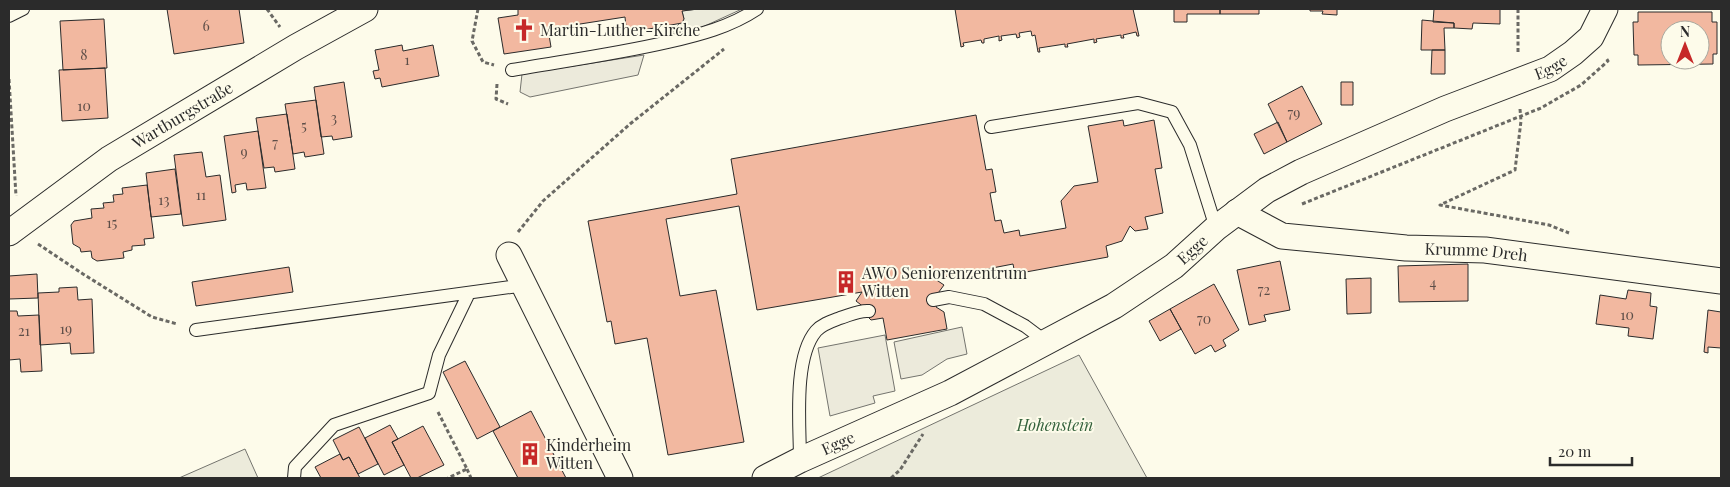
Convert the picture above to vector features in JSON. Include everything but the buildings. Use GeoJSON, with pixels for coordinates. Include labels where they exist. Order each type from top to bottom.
{"type":"FeatureCollection","features":[{"type":"Feature","properties":{"kind":"street","name":"Wartburgstraße"},"geometry":{"type":"LineString","coordinates":[[9,233],[109,159],[365,9]]}},
{"type":"Feature","properties":{"kind":"street","name":"Egge"},"geometry":{"type":"LineString","coordinates":[[765,478],[800,460],[950,393],[1114,306],[1174,266],[1236,212],[1267,190],[1300,172],[1445,109],[1550,69],[1573,54],[1591,37],[1605,9]]}},
{"type":"Feature","properties":{"kind":"street","name":"Krumme Dreh"},"geometry":{"type":"LineString","coordinates":[[1236,212],[1282,236],[1406,248],[1485,250],[1721,281]]}},
{"type":"Feature","properties":{"kind":"street"},"geometry":{"type":"LineString","coordinates":[[509,255],[620,478]]}},
{"type":"Feature","properties":{"kind":"lane"},"geometry":{"type":"LineString","coordinates":[[9,16],[23,9]]}},
{"type":"Feature","properties":{"kind":"lane"},"geometry":{"type":"LineString","coordinates":[[512,70],[637,49],[706,33],[745,17],[757,9]]}},
{"type":"Feature","properties":{"kind":"lane"},"geometry":{"type":"LineString","coordinates":[[991,127],[1138,103],[1172,112],[1190,145],[1216,228]]}},
{"type":"Feature","properties":{"kind":"lane"},"geometry":{"type":"LineString","coordinates":[[196,330],[525,285]]}},
{"type":"Feature","properties":{"kind":"lane"},"geometry":{"type":"LineString","coordinates":[[294,478],[295,467],[334,425],[429,393],[439,355],[469,293]]}},
{"type":"Feature","properties":{"kind":"lane"},"geometry":{"type":"LineString","coordinates":[[933,300],[949,297],[984,304],[1026,326],[1045,342]]}},
{"type":"Feature","properties":{"kind":"lane"},"geometry":{"type":"LineString","coordinates":[[800,460],[800,374],[807,346],[816,330],[828,322],[862,310],[869,311]]}},
{"type":"Feature","properties":{"kind":"path"},"geometry":{"type":"LineString","coordinates":[[478,9],[472,42],[483,62],[512,70]]}},
{"type":"Feature","properties":{"kind":"path"},"geometry":{"type":"LineString","coordinates":[[1518,9],[1518,65],[1521,80],[1515,170],[1440,205],[1549,225],[1572,234]]}},
{"type":"Feature","properties":{"kind":"path"},"geometry":{"type":"LineString","coordinates":[[1302,204],[1541,108],[1581,85],[1608,61],[1591,37]]}},
{"type":"Feature","properties":{"kind":"path"},"geometry":{"type":"LineString","coordinates":[[509,255],[519,231],[543,201],[630,124],[727,48]]}},
{"type":"Feature","properties":{"kind":"path"},"geometry":{"type":"LineString","coordinates":[[9,79],[16,198],[30,217]]}},
{"type":"Feature","properties":{"kind":"path"},"geometry":{"type":"LineString","coordinates":[[496,99],[508,104]]}},
{"type":"Feature","properties":{"kind":"path"},"geometry":{"type":"LineString","coordinates":[[37,243],[152,317],[196,330]]}},
{"type":"Feature","properties":{"kind":"path"},"geometry":{"type":"LineString","coordinates":[[429,393],[471,478]]}},
{"type":"Feature","properties":{"kind":"path"},"geometry":{"type":"LineString","coordinates":[[448,478],[467,469]]}},
{"type":"Feature","properties":{"kind":"path"},"geometry":{"type":"LineString","coordinates":[[891,478],[900,470]]}},
{"type":"Feature","properties":{"kind":"green space"},"geometry":{"type":"Polygon","coordinates":[[[742,9],[696,30],[671,32],[684,19],[682,11],[742,9]]]}},
{"type":"Feature","properties":{"kind":"green space","name":"Hohenstein"},"geometry":{"type":"Polygon","coordinates":[[[1079,355],[1147,478],[818,478],[1079,355]]]}},
{"type":"Feature","properties":{"kind":"green space"},"geometry":{"type":"Polygon","coordinates":[[[245,449],[258,478],[179,478],[245,449]]]}},
{"type":"Feature","properties":{"kind":"shaded area"},"geometry":{"type":"Polygon","coordinates":[[[644,55],[638,75],[530,97],[520,92],[522,74],[644,55]]]}},
{"type":"Feature","properties":{"kind":"shaded area"},"geometry":{"type":"Polygon","coordinates":[[[962,327],[967,354],[947,359],[922,375],[901,379],[894,342],[962,327]]]}},
{"type":"Feature","properties":{"kind":"shaded area"},"geometry":{"type":"Polygon","coordinates":[[[885,335],[895,391],[873,396],[875,403],[830,416],[818,348],[885,335]]]}},
{"type":"Feature","properties":{"kind":"place","name":"Martin-Luther-Kirche"},"geometry":{"type":"Point","coordinates":[524,30]}},
{"type":"Feature","properties":{"kind":"place","name":"AWO Seniorenzentrum Witten"},"geometry":{"type":"Point","coordinates":[846,282]}},
{"type":"Feature","properties":{"kind":"place","name":"Kinderheim Witten"},"geometry":{"type":"Point","coordinates":[530,454]}}]}
